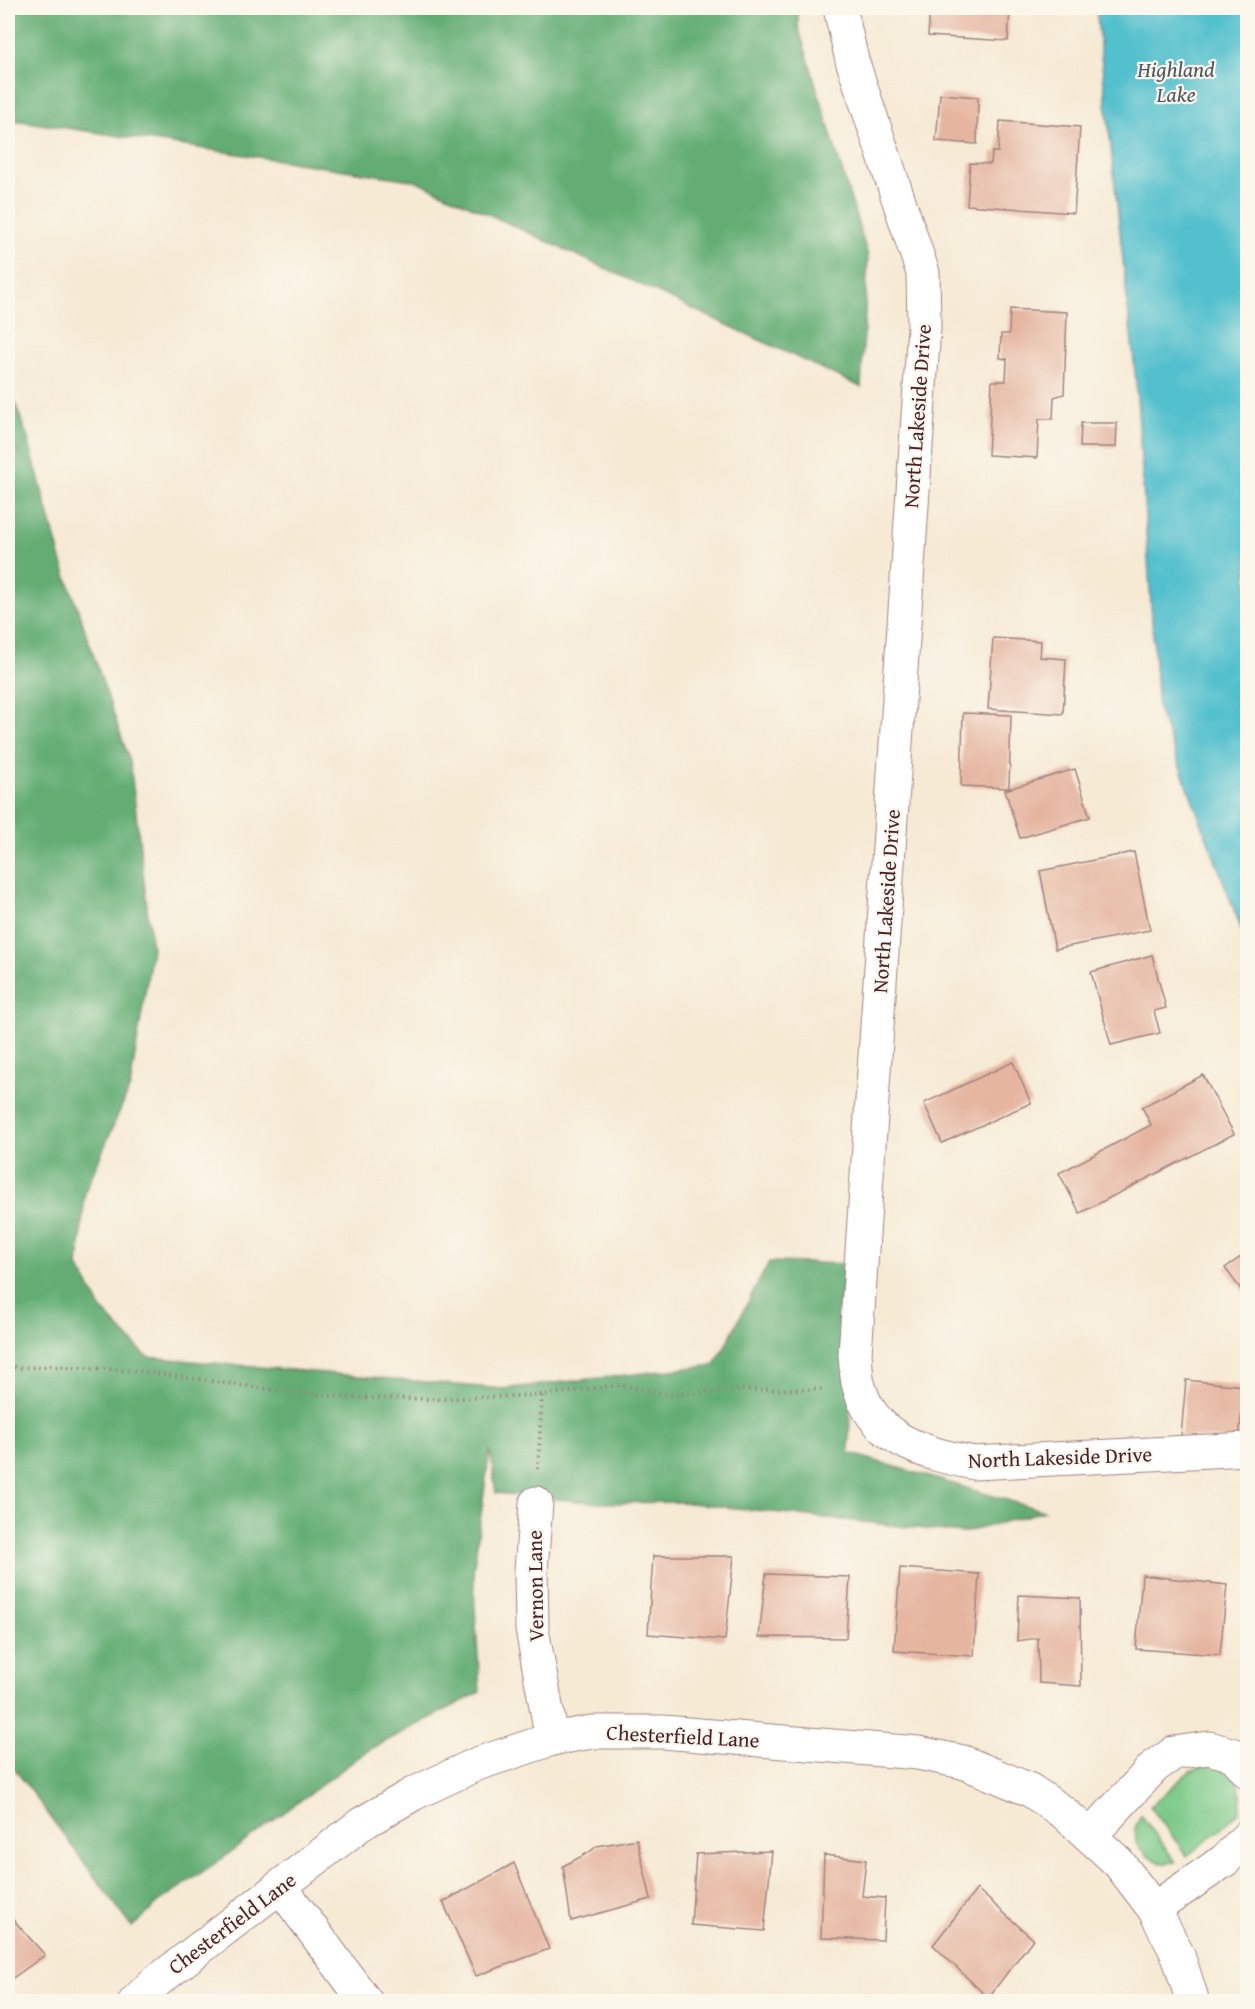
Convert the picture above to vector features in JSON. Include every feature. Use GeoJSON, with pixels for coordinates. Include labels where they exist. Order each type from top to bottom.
{"type":"FeatureCollection","features":[{"type":"Feature","properties":{"kind":"street","name":"North Lakeside Drive"},"geometry":{"type":"LineString","coordinates":[[840,8],[852,60],[923,273],[922,351],[855,1354],[860,1387],[868,1411],[886,1430],[906,1444],[937,1456],[974,1463],[1248,1449]]}},
{"type":"Feature","properties":{"kind":"street","name":"Vernon Lane"},"geometry":{"type":"LineString","coordinates":[[536,1503],[531,1570],[532,1629],[552,1739]]}},
{"type":"Feature","properties":{"kind":"street","name":"Chesterfield Lane"},"geometry":{"type":"LineString","coordinates":[[135,2001],[152,1985],[362,1824],[413,1794],[477,1764],[552,1739],[592,1732],[663,1732],[918,1753],[963,1762],[1030,1790],[1064,1813],[1090,1836],[1118,1863],[1154,1909],[1178,1955],[1193,2001]]}},
{"type":"Feature","properties":{"kind":"street"},"geometry":{"type":"LineString","coordinates":[[1090,1836],[1154,1767],[1174,1753],[1209,1748],[1234,1755],[1248,1772]]}},
{"type":"Feature","properties":{"kind":"street"},"geometry":{"type":"LineString","coordinates":[[1154,1909],[1225,1860],[1248,1836]]}},
{"type":"Feature","properties":{"kind":"street"},"geometry":{"type":"LineString","coordinates":[[280,1886],[366,2001]]}},
{"type":"Feature","properties":{"kind":"path"},"geometry":{"type":"LineString","coordinates":[[8,1366],[140,1371],[271,1390],[355,1398],[435,1399],[542,1395],[619,1385],[672,1395],[725,1390],[807,1390],[860,1387]]}},
{"type":"Feature","properties":{"kind":"path"},"geometry":{"type":"LineString","coordinates":[[536,1503],[542,1395]]}},
{"type":"Feature","properties":{"kind":"green space"},"geometry":{"type":"Polygon","coordinates":[[[8,8],[798,8],[798,26],[868,256],[861,387],[417,181],[8,119],[8,8]]]}},
{"type":"Feature","properties":{"kind":"green space"},"geometry":{"type":"Polygon","coordinates":[[[8,383],[28,439],[61,560],[130,762],[152,949],[130,1087],[85,1192],[78,1266],[102,1310],[147,1357],[502,1389],[715,1365],[769,1262],[853,1264],[849,1453],[1044,1511],[963,1533],[681,1502],[599,1503],[496,1493],[490,1449],[473,1572],[480,1692],[367,1751],[223,1858],[163,1899],[132,1927],[8,1760],[8,383]]]}},
{"type":"Feature","properties":{"kind":"green space"},"geometry":{"type":"Polygon","coordinates":[[[1212,1763],[1234,1774],[1241,1795],[1240,1811],[1187,1856],[1150,1806],[1190,1771],[1212,1763]]]}},
{"type":"Feature","properties":{"kind":"green space"},"geometry":{"type":"Polygon","coordinates":[[[1141,1815],[1176,1862],[1161,1863],[1146,1855],[1136,1843],[1135,1828],[1141,1815]]]}},
{"type":"Feature","properties":{"kind":"water","name":"Highland Lake"},"geometry":{"type":"Polygon","coordinates":[[[1096,8],[1247,8],[1247,944],[1158,708],[1136,381],[1096,8]]]}},
{"type":"Feature","properties":{"kind":"building"},"geometry":{"type":"Polygon","coordinates":[[[930,8],[1010,8],[1008,41],[928,36],[930,8]]]}},
{"type":"Feature","properties":{"kind":"building"},"geometry":{"type":"Polygon","coordinates":[[[1048,8],[1048,11],[1017,9],[1048,8]]]}},
{"type":"Feature","properties":{"kind":"building"},"geometry":{"type":"Polygon","coordinates":[[[940,94],[978,97],[977,144],[936,141],[940,94]]]}},
{"type":"Feature","properties":{"kind":"building"},"geometry":{"type":"Polygon","coordinates":[[[1000,121],[1080,127],[1074,213],[967,205],[970,163],[991,164],[992,152],[998,152],[1000,121]]]}},
{"type":"Feature","properties":{"kind":"building"},"geometry":{"type":"Polygon","coordinates":[[[1010,309],[1067,312],[1064,394],[1054,397],[1053,419],[1039,419],[1037,458],[988,455],[992,381],[1006,381],[1007,359],[1000,358],[1001,334],[1009,334],[1010,309]]]}},
{"type":"Feature","properties":{"kind":"building"},"geometry":{"type":"Polygon","coordinates":[[[1081,423],[1117,423],[1116,447],[1080,447],[1081,423]]]}},
{"type":"Feature","properties":{"kind":"building"},"geometry":{"type":"Polygon","coordinates":[[[993,638],[1041,641],[1040,657],[1066,659],[1063,714],[988,709],[993,638]]]}},
{"type":"Feature","properties":{"kind":"building"},"geometry":{"type":"Polygon","coordinates":[[[963,713],[1011,715],[1009,788],[961,786],[963,713]]]}},
{"type":"Feature","properties":{"kind":"building"},"geometry":{"type":"Polygon","coordinates":[[[1075,769],[1090,817],[1020,838],[1005,790],[1075,769]]]}},
{"type":"Feature","properties":{"kind":"building"},"geometry":{"type":"Polygon","coordinates":[[[1134,852],[1150,930],[1055,949],[1040,871],[1134,852]]]}},
{"type":"Feature","properties":{"kind":"building"},"geometry":{"type":"Polygon","coordinates":[[[1152,955],[1166,1008],[1154,1011],[1160,1033],[1111,1045],[1091,972],[1152,955]]]}},
{"type":"Feature","properties":{"kind":"building"},"geometry":{"type":"Polygon","coordinates":[[[1013,1062],[1031,1103],[942,1143],[924,1103],[1013,1062]]]}},
{"type":"Feature","properties":{"kind":"building"},"geometry":{"type":"Polygon","coordinates":[[[1203,1075],[1234,1134],[1080,1213],[1059,1173],[1151,1125],[1142,1107],[1203,1075]]]}},
{"type":"Feature","properties":{"kind":"building"},"geometry":{"type":"Polygon","coordinates":[[[1248,1252],[1248,1299],[1225,1268],[1248,1252]]]}},
{"type":"Feature","properties":{"kind":"building"},"geometry":{"type":"Polygon","coordinates":[[[1186,1380],[1244,1386],[1239,1441],[1181,1436],[1186,1380]]]}},
{"type":"Feature","properties":{"kind":"building"},"geometry":{"type":"Polygon","coordinates":[[[653,1556],[734,1556],[725,1640],[648,1634],[653,1556]]]}},
{"type":"Feature","properties":{"kind":"building"},"geometry":{"type":"Polygon","coordinates":[[[900,1568],[979,1574],[974,1656],[894,1651],[900,1568]]]}},
{"type":"Feature","properties":{"kind":"building"},"geometry":{"type":"Polygon","coordinates":[[[766,1574],[850,1577],[846,1638],[759,1637],[766,1574]]]}},
{"type":"Feature","properties":{"kind":"building"},"geometry":{"type":"Polygon","coordinates":[[[1142,1575],[1227,1585],[1220,1655],[1136,1649],[1142,1575]]]}},
{"type":"Feature","properties":{"kind":"building"},"geometry":{"type":"Polygon","coordinates":[[[1019,1595],[1080,1598],[1081,1686],[1039,1683],[1038,1638],[1017,1641],[1019,1595]]]}},
{"type":"Feature","properties":{"kind":"building"},"geometry":{"type":"Polygon","coordinates":[[[637,1839],[651,1899],[571,1921],[563,1866],[597,1846],[637,1839]]]}},
{"type":"Feature","properties":{"kind":"building"},"geometry":{"type":"Polygon","coordinates":[[[772,1851],[764,1931],[691,1925],[696,1854],[772,1851]]]}},
{"type":"Feature","properties":{"kind":"building"},"geometry":{"type":"Polygon","coordinates":[[[824,1855],[866,1860],[862,1896],[885,1898],[883,1940],[821,1938],[824,1855]]]}},
{"type":"Feature","properties":{"kind":"building"},"geometry":{"type":"Polygon","coordinates":[[[514,1863],[549,1949],[476,1976],[443,1902],[514,1863]]]}},
{"type":"Feature","properties":{"kind":"building"},"geometry":{"type":"Polygon","coordinates":[[[977,1889],[1033,1939],[988,1998],[933,1945],[977,1889]]]}},
{"type":"Feature","properties":{"kind":"building"},"geometry":{"type":"Polygon","coordinates":[[[8,1914],[45,1955],[10,1980],[8,1978],[8,1914]]]}}]}
